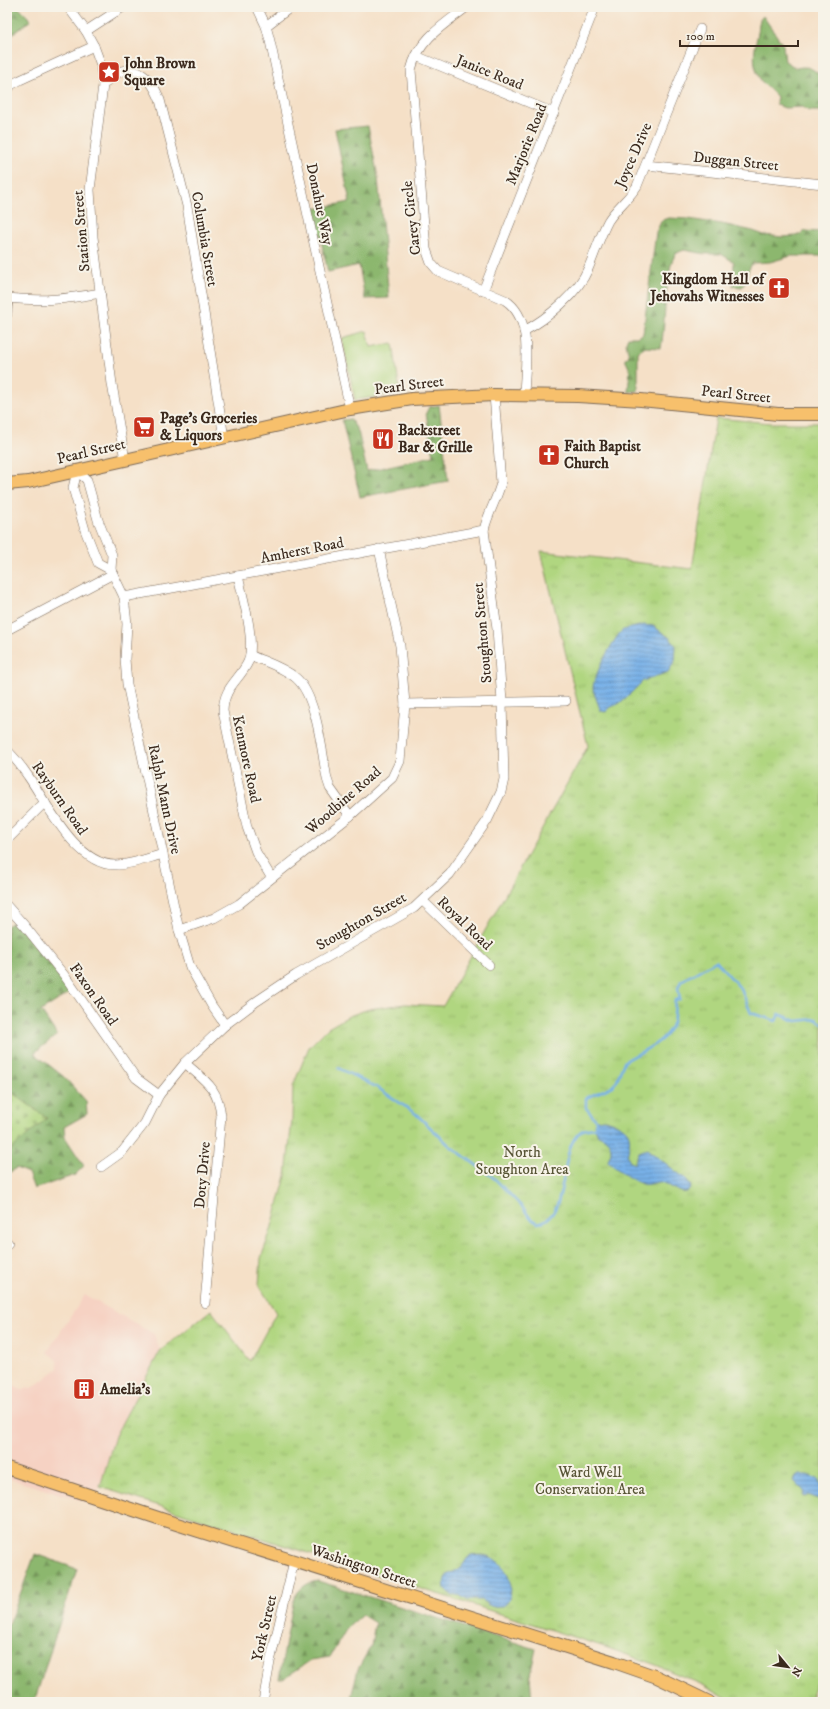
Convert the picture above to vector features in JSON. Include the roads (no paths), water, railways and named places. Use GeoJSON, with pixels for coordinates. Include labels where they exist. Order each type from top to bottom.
{"type":"FeatureCollection","features":[{"type":"Feature","properties":{"kind":"main road","name":"Pearl Street"},"geometry":{"type":"LineString","coordinates":[[7,484],[28,482],[350,409],[412,399],[524,395],[641,400],[778,414],[823,414]]}},
{"type":"Feature","properties":{"kind":"main road","name":"Washington Street"},"geometry":{"type":"LineString","coordinates":[[7,1468],[294,1561],[621,1664],[657,1677],[709,1702]]}},
{"type":"Feature","properties":{"kind":"street","name":"Station Street"},"geometry":{"type":"LineString","coordinates":[[68,7],[86,31],[94,46],[101,65],[103,85],[90,190],[93,237],[113,391],[125,460]]}},
{"type":"Feature","properties":{"kind":"street"},"geometry":{"type":"LineString","coordinates":[[86,31],[123,7]]}},
{"type":"Feature","properties":{"kind":"street","name":"Donahue Way"},"geometry":{"type":"LineString","coordinates":[[257,7],[266,26],[350,409]]}},
{"type":"Feature","properties":{"kind":"street"},"geometry":{"type":"LineString","coordinates":[[266,26],[290,7]]}},
{"type":"Feature","properties":{"kind":"street","name":"Carey Circle"},"geometry":{"type":"LineString","coordinates":[[467,7],[425,41],[416,56],[411,70],[410,78],[426,249],[431,263],[438,271],[505,300],[513,306],[518,313],[524,331],[524,395]]}},
{"type":"Feature","properties":{"kind":"street","name":"Marjorie Road"},"geometry":{"type":"LineString","coordinates":[[483,291],[595,7]]}},
{"type":"Feature","properties":{"kind":"street","name":"Joyce Drive"},"geometry":{"type":"LineString","coordinates":[[524,331],[542,320],[580,284],[588,270],[608,220],[633,193],[646,165],[700,29]]}},
{"type":"Feature","properties":{"kind":"street"},"geometry":{"type":"LineString","coordinates":[[7,91],[11,85],[20,80],[94,46]]}},
{"type":"Feature","properties":{"kind":"street","name":"Janice Road"},"geometry":{"type":"LineString","coordinates":[[416,56],[554,113]]}},
{"type":"Feature","properties":{"kind":"street","name":"Columbia Street"},"geometry":{"type":"LineString","coordinates":[[101,65],[111,70],[121,72],[138,72],[149,79],[156,90],[164,112],[187,206],[224,438]]}},
{"type":"Feature","properties":{"kind":"street"},"geometry":{"type":"LineString","coordinates":[[103,85],[110,76],[121,72]]}},
{"type":"Feature","properties":{"kind":"street","name":"Duggan Street"},"geometry":{"type":"LineString","coordinates":[[646,165],[823,184]]}},
{"type":"Feature","properties":{"kind":"street"},"geometry":{"type":"LineString","coordinates":[[7,314],[8,298],[47,301],[101,293]]}},
{"type":"Feature","properties":{"kind":"street","name":"Stoughton Street"},"geometry":{"type":"LineString","coordinates":[[101,1167],[122,1152],[145,1123],[160,1095],[185,1063],[225,1025],[296,975],[356,940],[396,920],[423,901],[450,874],[487,821],[501,792],[504,779],[502,702],[497,629],[484,530],[487,517],[498,494],[501,483],[494,395]]}},
{"type":"Feature","properties":{"kind":"street","name":"Ralph Mann Drive"},"geometry":{"type":"LineString","coordinates":[[112,572],[98,563],[85,530],[73,488],[77,471],[87,480],[98,520],[112,555],[112,572],[124,597],[127,624],[125,659],[127,684],[179,930],[190,967],[208,1001],[225,1025]]}},
{"type":"Feature","properties":{"kind":"street","name":"Amherst Road"},"geometry":{"type":"LineString","coordinates":[[124,597],[484,530]]}},
{"type":"Feature","properties":{"kind":"street","name":"Woodbine Road"},"geometry":{"type":"LineString","coordinates":[[179,930],[214,918],[239,904],[350,816],[392,778],[400,761],[405,704],[400,646],[379,550]]}},
{"type":"Feature","properties":{"kind":"street"},"geometry":{"type":"LineString","coordinates":[[7,630],[112,572]]}},
{"type":"Feature","properties":{"kind":"street","name":"Kenmore Road"},"geometry":{"type":"LineString","coordinates":[[238,576],[250,636],[250,655],[245,666],[227,692],[223,703],[223,711],[249,835],[256,852],[271,878]]}},
{"type":"Feature","properties":{"kind":"street"},"geometry":{"type":"LineString","coordinates":[[250,655],[292,674],[306,690],[312,704],[327,779],[333,792],[350,816]]}},
{"type":"Feature","properties":{"kind":"street"},"geometry":{"type":"LineString","coordinates":[[405,704],[566,701]]}},
{"type":"Feature","properties":{"kind":"street","name":"Rayburn Road"},"geometry":{"type":"LineString","coordinates":[[7,750],[27,774],[64,830],[76,845],[86,854],[102,863],[115,865],[163,854]]}},
{"type":"Feature","properties":{"kind":"street"},"geometry":{"type":"LineString","coordinates":[[7,840],[45,802]]}},
{"type":"Feature","properties":{"kind":"street","name":"Royal Road"},"geometry":{"type":"LineString","coordinates":[[423,901],[489,965]]}},
{"type":"Feature","properties":{"kind":"street","name":"Faxon Road"},"geometry":{"type":"LineString","coordinates":[[7,906],[64,976],[136,1078],[160,1095]]}},
{"type":"Feature","properties":{"kind":"street","name":"Doty Drive"},"geometry":{"type":"LineString","coordinates":[[185,1063],[214,1090],[218,1097],[221,1116],[205,1303]]}},
{"type":"Feature","properties":{"kind":"street","name":"York Street"},"geometry":{"type":"LineString","coordinates":[[263,1702],[270,1662],[294,1561]]}},
{"type":"Feature","properties":{"kind":"water"},"geometry":{"type":"Polygon","coordinates":[[[643,625],[653,626],[670,638],[676,646],[675,661],[668,672],[643,681],[618,704],[609,708],[606,712],[601,711],[593,688],[596,675],[619,634],[623,630],[643,625]]]}},
{"type":"Feature","properties":{"kind":"water"},"geometry":{"type":"Polygon","coordinates":[[[603,1119],[618,1124],[627,1131],[630,1140],[627,1155],[630,1162],[634,1164],[639,1152],[647,1149],[687,1180],[691,1186],[689,1190],[686,1192],[678,1191],[662,1182],[645,1184],[638,1182],[629,1178],[608,1162],[611,1146],[605,1138],[598,1135],[594,1125],[596,1120],[603,1119]]]}},
{"type":"Feature","properties":{"kind":"water"},"geometry":{"type":"Polygon","coordinates":[[[799,1475],[807,1475],[818,1479],[823,1492],[823,1499],[820,1500],[809,1495],[803,1496],[804,1491],[794,1481],[799,1475]]]}},
{"type":"Feature","properties":{"kind":"water"},"geometry":{"type":"Polygon","coordinates":[[[471,1555],[486,1555],[497,1561],[505,1570],[510,1580],[511,1591],[509,1600],[503,1606],[494,1607],[481,1600],[467,1600],[459,1595],[453,1596],[445,1589],[444,1584],[446,1577],[460,1568],[471,1555]]]}},
{"type":"Feature","properties":{"kind":"waterway"},"geometry":{"type":"LineString","coordinates":[[338,1068],[378,1088],[416,1114],[449,1145],[495,1179],[523,1208],[531,1219],[538,1223],[548,1218],[555,1209],[560,1197],[568,1153],[573,1141],[580,1132],[585,1129],[595,1128],[596,1120],[586,1108],[586,1098],[613,1086],[624,1062],[653,1046],[670,1030],[674,1017],[675,1000],[680,999],[678,988],[681,981],[716,961],[741,989],[751,1013],[776,1021],[779,1014],[796,1021],[816,1019],[823,1024]]}},
{"type":"Feature","properties":{"kind":"place","name":"John Brown Square"},"geometry":{"type":"Point","coordinates":[109,72]}},
{"type":"Feature","properties":{"kind":"place","name":"Kingdom Hall of Jehovahs Witnesses"},"geometry":{"type":"Point","coordinates":[779,288]}},
{"type":"Feature","properties":{"kind":"place","name":"Page's Groceries & Liquors"},"geometry":{"type":"Point","coordinates":[144,427]}},
{"type":"Feature","properties":{"kind":"place","name":"Backstreet Bar & Grille"},"geometry":{"type":"Point","coordinates":[383,439]}},
{"type":"Feature","properties":{"kind":"place","name":"Faith Baptist Church"},"geometry":{"type":"Point","coordinates":[549,455]}},
{"type":"Feature","properties":{"kind":"place","name":"Amelia's"},"geometry":{"type":"Point","coordinates":[84,1389]}},
{"type":"Feature","properties":{"kind":"park label","name":"North Stoughton Area"},"geometry":{"type":"Point","coordinates":[522,1160]}},
{"type":"Feature","properties":{"kind":"park label","name":"Ward Well Conservation Area"},"geometry":{"type":"Point","coordinates":[590,1480]}}]}
